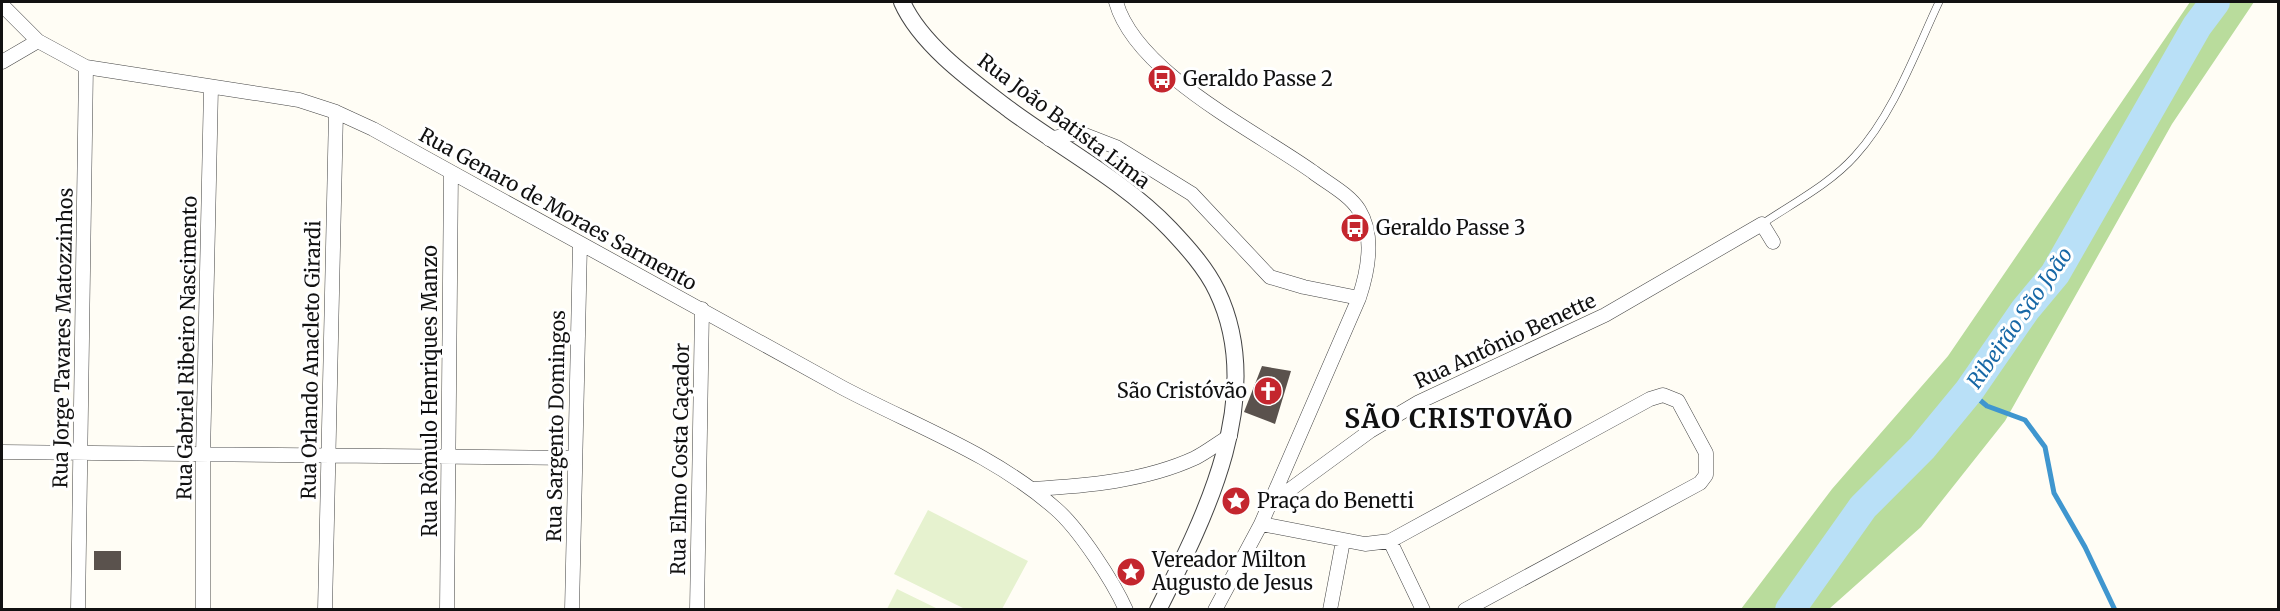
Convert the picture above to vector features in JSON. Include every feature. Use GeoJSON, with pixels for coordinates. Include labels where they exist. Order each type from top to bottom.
{"type":"FeatureCollection","features":[{"type":"Feature","properties":{"kind":"street","name":"Rua João Batista Lima"},"geometry":{"type":"LineString","coordinates":[[902,2],[932,43],[968,78],[1050,139],[1084,158],[1169,228],[1199,262],[1216,290],[1234,347],[1237,378],[1230,436],[1217,477],[1158,609]]}},
{"type":"Feature","properties":{"kind":"street"},"geometry":{"type":"LineString","coordinates":[[1116,2],[1120,15],[1140,46],[1181,84],[1288,154],[1358,208],[1366,226],[1368,246],[1366,278],[1359,298],[1271,503],[1215,609]]}},
{"type":"Feature","properties":{"kind":"street","name":"Rua Genaro de Moraes Sarmento"},"geometry":{"type":"LineString","coordinates":[[2,5],[38,41],[86,67],[299,100],[336,112],[373,129],[846,389],[974,453],[1032,489],[1058,510],[1077,533],[1126,609]]}},
{"type":"Feature","properties":{"kind":"street"},"geometry":{"type":"LineString","coordinates":[[2,62],[38,41]]}},
{"type":"Feature","properties":{"kind":"street","name":"Rua Jorge Tavares Matozzinhos"},"geometry":{"type":"LineString","coordinates":[[78,609],[86,67]]}},
{"type":"Feature","properties":{"kind":"street","name":"Rua Gabriel Ribeiro Nascimento"},"geometry":{"type":"LineString","coordinates":[[203,609],[203,456],[211,88]]}},
{"type":"Feature","properties":{"kind":"street","name":"Rua Orlando Anacleto Girardi"},"geometry":{"type":"LineString","coordinates":[[325,609],[336,112]]}},
{"type":"Feature","properties":{"kind":"street"},"geometry":{"type":"LineString","coordinates":[[1050,139],[1071,134],[1085,135],[1116,147],[1192,194],[1270,277],[1304,287],[1359,298]]}},
{"type":"Feature","properties":{"kind":"street","name":"Rua Rômulo Henriques Manzo"},"geometry":{"type":"LineString","coordinates":[[447,609],[451,172]]}},
{"type":"Feature","properties":{"kind":"street"},"geometry":{"type":"LineString","coordinates":[[1762,224],[1773,243]]}},
{"type":"Feature","properties":{"kind":"street","name":"Rua Antônio Benette"},"geometry":{"type":"LineString","coordinates":[[1271,503],[1370,431],[1419,402],[1605,315],[1762,224]]}},
{"type":"Feature","properties":{"kind":"street","name":"Rua Sargento Domingos"},"geometry":{"type":"LineString","coordinates":[[572,609],[580,244]]}},
{"type":"Feature","properties":{"kind":"street","name":"Rua Elmo Costa Caçador"},"geometry":{"type":"LineString","coordinates":[[697,609],[702,309]]}},
{"type":"Feature","properties":{"kind":"street"},"geometry":{"type":"LineString","coordinates":[[1261,524],[1365,544],[1390,541],[1650,399],[1663,394],[1678,401],[1706,453],[1706,475],[1700,483],[1465,609]]}},
{"type":"Feature","properties":{"kind":"street"},"geometry":{"type":"LineString","coordinates":[[1032,489],[1078,486],[1164,470],[1197,457],[1230,436]]}},
{"type":"Feature","properties":{"kind":"street"},"geometry":{"type":"LineString","coordinates":[[2,452],[203,456],[574,458]]}},
{"type":"Feature","properties":{"kind":"street"},"geometry":{"type":"LineString","coordinates":[[1330,609],[1343,541]]}},
{"type":"Feature","properties":{"kind":"street"},"geometry":{"type":"LineString","coordinates":[[1390,541],[1423,609]]}},
{"type":"Feature","properties":{"kind":"lane"},"geometry":{"type":"LineString","coordinates":[[1762,224],[1820,186],[1855,156],[1878,125],[1940,2]]}},
{"type":"Feature","properties":{"kind":"green space"},"geometry":{"type":"Polygon","coordinates":[[[2190,2],[2254,2],[2172,124],[2005,421],[1921,527],[1829,609],[1741,609],[1832,489],[1948,356],[2190,2]]]}},
{"type":"Feature","properties":{"kind":"green space"},"geometry":{"type":"Polygon","coordinates":[[[928,510],[1028,561],[1002,609],[965,609],[894,574],[928,510]]]}},
{"type":"Feature","properties":{"kind":"green space"},"geometry":{"type":"Polygon","coordinates":[[[897,589],[938,609],[887,609],[897,589]]]}},
{"type":"Feature","properties":{"kind":"building","name":"São Cristóvão"},"geometry":{"type":"Polygon","coordinates":[[[1262,366],[1291,371],[1275,424],[1244,412],[1262,366]]]}},
{"type":"Feature","properties":{"kind":"building"},"geometry":{"type":"Polygon","coordinates":[[[94,551],[121,551],[121,570],[94,570],[94,551]]]}},
{"type":"Feature","properties":{"kind":"waterway","name":"Ribeirão São João"},"geometry":{"type":"LineString","coordinates":[[1790,610],[1863,507],[1922,448],[1969,391],[2025,310],[2055,274],[2197,26],[2215,2]]}},
{"type":"Feature","properties":{"kind":"waterway"},"geometry":{"type":"LineString","coordinates":[[1969,391],[1987,406],[2025,420],[2045,447],[2054,493],[2085,547],[2115,610]]}},
{"type":"Feature","properties":{"kind":"place","name":"Geraldo Passe 2"},"geometry":{"type":"Point","coordinates":[1162,79]}},
{"type":"Feature","properties":{"kind":"place","name":"Geraldo Passe 3"},"geometry":{"type":"Point","coordinates":[1355,228]}},
{"type":"Feature","properties":{"kind":"place","name":"São Cristóvão"},"geometry":{"type":"Point","coordinates":[1268,391]}},
{"type":"Feature","properties":{"kind":"place","name":"Praça do Benetti"},"geometry":{"type":"Point","coordinates":[1236,501]}},
{"type":"Feature","properties":{"kind":"place","name":"Vereador Milton Augusto de Jesus"},"geometry":{"type":"Point","coordinates":[1131,572]}},
{"type":"Feature","properties":{"kind":"district","name":"SÃO CRISTOVÃO"},"geometry":{"type":"Point","coordinates":[1459,419]}}]}
